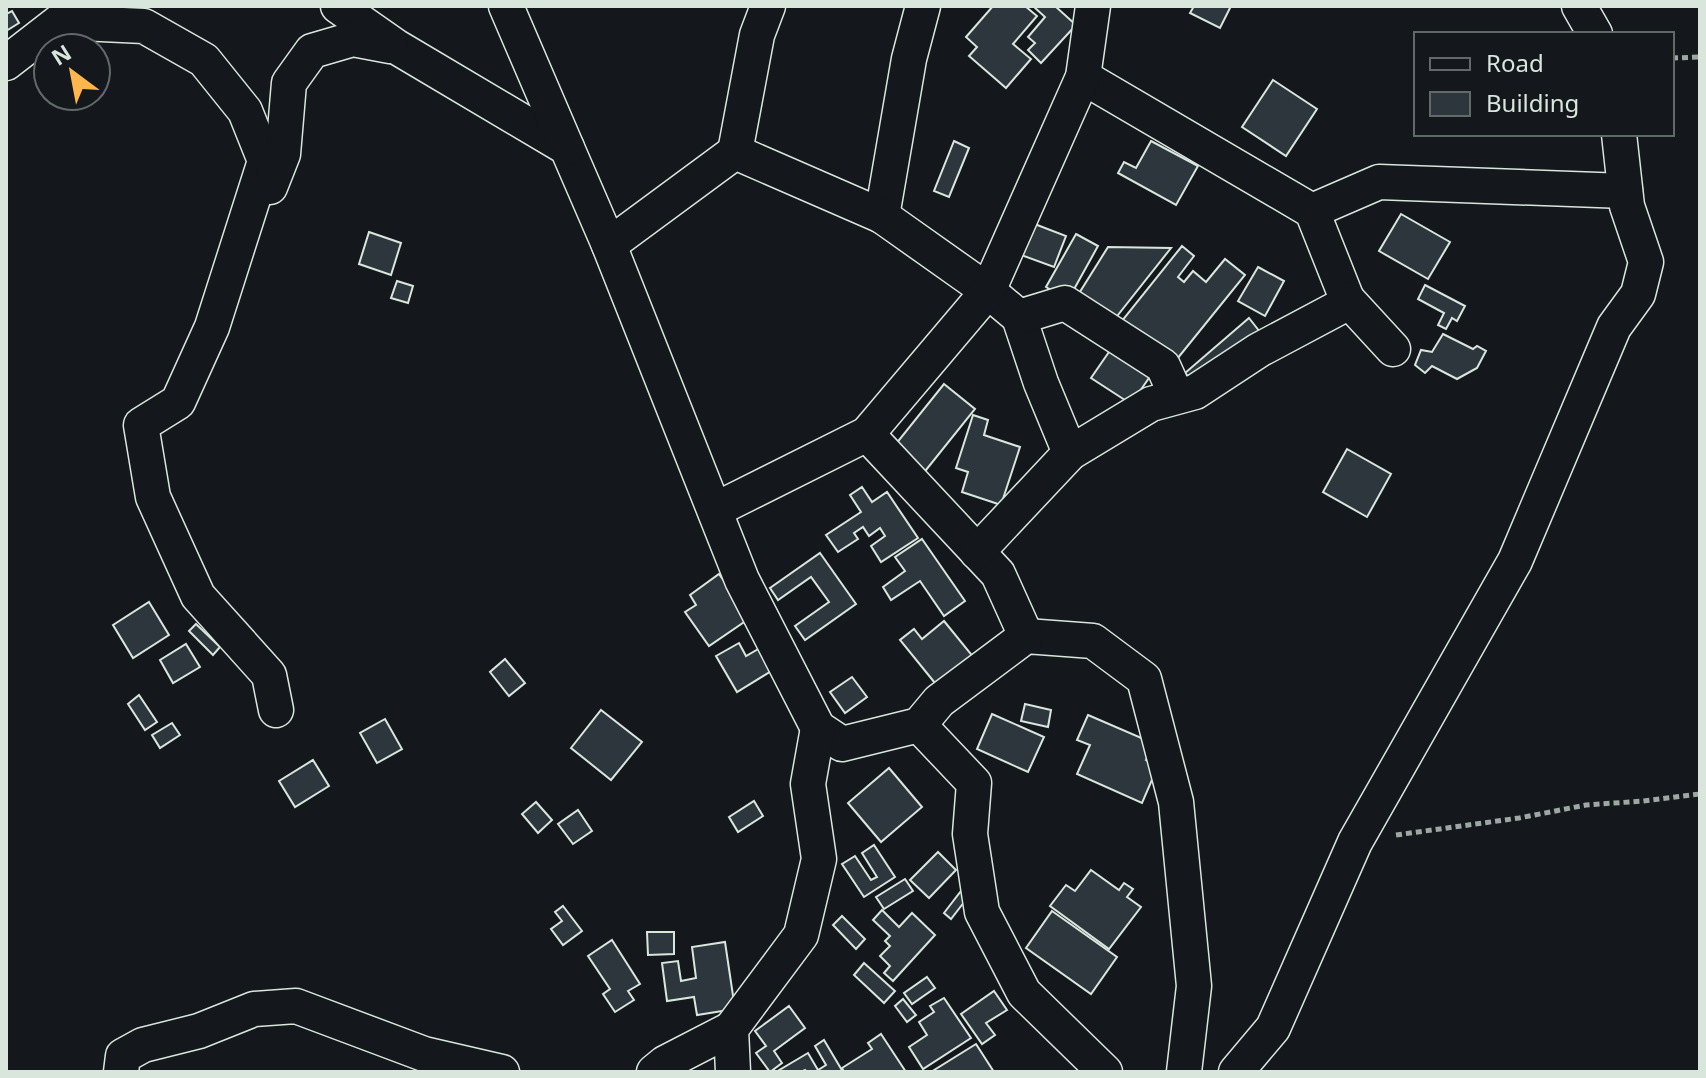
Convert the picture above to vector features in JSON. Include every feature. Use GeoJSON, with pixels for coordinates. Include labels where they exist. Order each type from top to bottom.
{"type":"FeatureCollection","features":[{"type":"Feature","properties":{"kind":"street"},"geometry":{"type":"LineString","coordinates":[[338,6],[395,46],[567,148]]}},
{"type":"Feature","properties":{"kind":"street"},"geometry":{"type":"LineString","coordinates":[[506,6],[609,245],[742,580],[818,728],[842,744],[919,725],[939,701],[1026,636],[1093,641],[1144,679],[1176,802],[1194,986],[1184,1072]]}},
{"type":"Feature","properties":{"kind":"street"},"geometry":{"type":"LineString","coordinates":[[609,245],[735,152],[757,35],[768,6]]}},
{"type":"Feature","properties":{"kind":"street"},"geometry":{"type":"LineString","coordinates":[[882,216],[909,59],[923,6]]}},
{"type":"Feature","properties":{"kind":"street"},"geometry":{"type":"LineString","coordinates":[[715,510],[867,434],[988,291],[1083,77],[1093,6]]}},
{"type":"Feature","properties":{"kind":"street"},"geometry":{"type":"LineString","coordinates":[[1579,6],[1594,32]]}},
{"type":"Feature","properties":{"kind":"street"},"geometry":{"type":"LineString","coordinates":[[6,63],[59,22],[144,26],[204,60],[245,111],[265,161],[212,327],[178,402],[141,425],[153,497],[198,596],[269,675],[276,710]]}},
{"type":"Feature","properties":{"kind":"street"},"geometry":{"type":"LineString","coordinates":[[250,207],[273,184],[283,154],[289,83],[312,51],[353,39],[395,46]]}},
{"type":"Feature","properties":{"kind":"street"},"geometry":{"type":"LineString","coordinates":[[1083,77],[1312,211],[1347,299],[1393,349]]}},
{"type":"Feature","properties":{"kind":"street"},"geometry":{"type":"LineString","coordinates":[[1236,1072],[1273,1028],[1355,842],[1515,561],[1614,327],[1638,294],[1646,262],[1627,206],[1619,136]]}},
{"type":"Feature","properties":{"kind":"street"},"geometry":{"type":"LineString","coordinates":[[735,152],[882,216],[988,291],[1019,317],[1041,383],[1070,453]]}},
{"type":"Feature","properties":{"kind":"street"},"geometry":{"type":"LineString","coordinates":[[1312,211],[1379,182],[1625,191]]}},
{"type":"Feature","properties":{"kind":"street"},"geometry":{"type":"LineString","coordinates":[[977,552],[1070,453],[1151,404],[1195,392],[1259,350],[1338,308],[1347,299]]}},
{"type":"Feature","properties":{"kind":"street"},"geometry":{"type":"LineString","coordinates":[[1019,317],[1065,303],[1163,366],[1176,395]]}},
{"type":"Feature","properties":{"kind":"street"},"geometry":{"type":"LineString","coordinates":[[867,434],[998,574],[1026,636]]}},
{"type":"Feature","properties":{"kind":"street"},"geometry":{"type":"LineString","coordinates":[[919,725],[974,783],[970,834],[982,912],[1024,993],[1105,1072]]}},
{"type":"Feature","properties":{"kind":"street"},"geometry":{"type":"LineString","coordinates":[[654,1072],[665,1063],[731,1029],[801,935],[819,859],[808,784],[818,728]]}},
{"type":"Feature","properties":{"kind":"street"},"geometry":{"type":"LineString","coordinates":[[121,1072],[123,1056],[143,1045],[199,1031],[254,1009],[296,1006],[424,1054],[502,1072]]}},
{"type":"Feature","properties":{"kind":"street"},"geometry":{"type":"LineString","coordinates":[[731,1029],[733,1072]]}},
{"type":"Feature","properties":{"kind":"path"},"geometry":{"type":"LineString","coordinates":[[1674,58],[1700,57]]}},
{"type":"Feature","properties":{"kind":"path"},"geometry":{"type":"LineString","coordinates":[[1355,842],[1586,805],[1700,794]]}},
{"type":"Feature","properties":{"kind":"building"},"geometry":{"type":"Polygon","coordinates":[[[993,6],[1025,6],[1037,16],[1013,44],[1031,59],[1006,88],[969,56],[977,47],[966,37],[993,6]]]}},
{"type":"Feature","properties":{"kind":"building"},"geometry":{"type":"Polygon","coordinates":[[[1033,6],[1055,6],[1076,25],[1041,63],[1028,50],[1035,43],[1028,37],[1045,17],[1033,6]]]}},
{"type":"Feature","properties":{"kind":"building"},"geometry":{"type":"Polygon","coordinates":[[[1194,6],[1231,6],[1220,28],[1190,13],[1194,6]]]}},
{"type":"Feature","properties":{"kind":"building"},"geometry":{"type":"Polygon","coordinates":[[[12,11],[19,23],[6,31],[6,14],[12,11]]]}},
{"type":"Feature","properties":{"kind":"building"},"geometry":{"type":"Polygon","coordinates":[[[1273,80],[1317,109],[1286,156],[1242,127],[1273,80]]]}},
{"type":"Feature","properties":{"kind":"building"},"geometry":{"type":"Polygon","coordinates":[[[954,141],[969,148],[949,197],[934,191],[954,141]]]}},
{"type":"Feature","properties":{"kind":"building"},"geometry":{"type":"Polygon","coordinates":[[[1151,141],[1198,166],[1176,205],[1118,173],[1124,162],[1136,168],[1151,141]]]}},
{"type":"Feature","properties":{"kind":"building"},"geometry":{"type":"Polygon","coordinates":[[[1401,214],[1450,242],[1428,279],[1379,251],[1401,214]]]}},
{"type":"Feature","properties":{"kind":"building"},"geometry":{"type":"Polygon","coordinates":[[[1032,223],[1066,236],[1054,267],[1021,255],[1032,223]]]}},
{"type":"Feature","properties":{"kind":"building"},"geometry":{"type":"Polygon","coordinates":[[[369,232],[401,243],[391,275],[359,264],[369,232]]]}},
{"type":"Feature","properties":{"kind":"building"},"geometry":{"type":"Polygon","coordinates":[[[1076,234],[1098,246],[1068,300],[1046,287],[1076,234]]]}},
{"type":"Feature","properties":{"kind":"building"},"geometry":{"type":"Polygon","coordinates":[[[1182,246],[1194,256],[1178,277],[1184,282],[1193,271],[1206,282],[1225,259],[1245,275],[1173,364],[1121,322],[1182,246]]]}},
{"type":"Feature","properties":{"kind":"building"},"geometry":{"type":"Polygon","coordinates":[[[1108,247],[1171,248],[1114,320],[1078,295],[1108,247]]]}},
{"type":"Feature","properties":{"kind":"building"},"geometry":{"type":"Polygon","coordinates":[[[1258,267],[1284,281],[1265,316],[1238,301],[1258,267]]]}},
{"type":"Feature","properties":{"kind":"building"},"geometry":{"type":"Polygon","coordinates":[[[397,281],[413,286],[408,303],[391,298],[397,281]]]}},
{"type":"Feature","properties":{"kind":"building"},"geometry":{"type":"Polygon","coordinates":[[[1425,285],[1465,306],[1457,321],[1452,318],[1446,329],[1438,325],[1444,313],[1418,299],[1425,285]]]}},
{"type":"Feature","properties":{"kind":"building"},"geometry":{"type":"Polygon","coordinates":[[[1249,318],[1260,332],[1196,386],[1185,373],[1249,318]]]}},
{"type":"Feature","properties":{"kind":"building"},"geometry":{"type":"Polygon","coordinates":[[[1443,334],[1473,349],[1477,346],[1486,351],[1477,368],[1457,379],[1432,366],[1425,373],[1415,365],[1421,350],[1432,352],[1443,334]]]}},
{"type":"Feature","properties":{"kind":"building"},"geometry":{"type":"Polygon","coordinates":[[[1111,349],[1151,375],[1131,404],[1091,378],[1111,349]]]}},
{"type":"Feature","properties":{"kind":"building"},"geometry":{"type":"Polygon","coordinates":[[[944,384],[975,409],[922,475],[891,450],[944,384]]]}},
{"type":"Feature","properties":{"kind":"building"},"geometry":{"type":"Polygon","coordinates":[[[973,415],[988,420],[984,435],[1020,447],[1001,505],[962,492],[968,472],[956,468],[973,415]]]}},
{"type":"Feature","properties":{"kind":"building"},"geometry":{"type":"Polygon","coordinates":[[[1347,449],[1391,474],[1367,517],[1323,492],[1347,449]]]}},
{"type":"Feature","properties":{"kind":"building"},"geometry":{"type":"Polygon","coordinates":[[[862,487],[872,502],[887,492],[918,538],[881,562],[871,546],[885,536],[880,528],[869,536],[863,527],[854,533],[858,539],[838,552],[826,535],[861,512],[850,495],[862,487]]]}},
{"type":"Feature","properties":{"kind":"building"},"geometry":{"type":"Polygon","coordinates":[[[922,539],[965,601],[944,616],[920,581],[891,600],[883,587],[905,571],[895,557],[922,539]]]}},
{"type":"Feature","properties":{"kind":"building"},"geometry":{"type":"Polygon","coordinates":[[[820,553],[856,604],[805,640],[795,626],[829,602],[811,577],[778,600],[770,588],[820,553]]]}},
{"type":"Feature","properties":{"kind":"building"},"geometry":{"type":"Polygon","coordinates":[[[719,574],[750,618],[709,646],[685,612],[696,605],[690,595],[719,574]]]}},
{"type":"Feature","properties":{"kind":"building"},"geometry":{"type":"Polygon","coordinates":[[[149,602],[169,635],[133,658],[113,625],[149,602]]]}},
{"type":"Feature","properties":{"kind":"building"},"geometry":{"type":"Polygon","coordinates":[[[944,621],[975,659],[939,688],[900,640],[914,629],[922,639],[944,621]]]}},
{"type":"Feature","properties":{"kind":"building"},"geometry":{"type":"Polygon","coordinates":[[[196,624],[220,647],[213,655],[189,631],[196,624]]]}},
{"type":"Feature","properties":{"kind":"building"},"geometry":{"type":"Polygon","coordinates":[[[739,643],[746,656],[760,648],[773,670],[737,692],[716,656],[739,643]]]}},
{"type":"Feature","properties":{"kind":"building"},"geometry":{"type":"Polygon","coordinates":[[[186,644],[200,667],[173,683],[160,660],[186,644]]]}},
{"type":"Feature","properties":{"kind":"building"},"geometry":{"type":"Polygon","coordinates":[[[505,659],[525,683],[509,696],[490,672],[505,659]]]}},
{"type":"Feature","properties":{"kind":"building"},"geometry":{"type":"Polygon","coordinates":[[[852,677],[867,697],[845,713],[830,692],[852,677]]]}},
{"type":"Feature","properties":{"kind":"building"},"geometry":{"type":"Polygon","coordinates":[[[139,695],[157,722],[145,730],[128,704],[139,695]]]}},
{"type":"Feature","properties":{"kind":"building"},"geometry":{"type":"Polygon","coordinates":[[[1025,704],[1051,710],[1048,727],[1021,721],[1025,704]]]}},
{"type":"Feature","properties":{"kind":"building"},"geometry":{"type":"Polygon","coordinates":[[[601,710],[642,742],[611,780],[571,748],[601,710]]]}},
{"type":"Feature","properties":{"kind":"building"},"geometry":{"type":"Polygon","coordinates":[[[992,714],[1044,737],[1028,772],[977,749],[992,714]]]}},
{"type":"Feature","properties":{"kind":"building"},"geometry":{"type":"Polygon","coordinates":[[[1088,715],[1153,743],[1146,760],[1158,766],[1142,803],[1077,774],[1090,745],[1077,740],[1088,715]]]}},
{"type":"Feature","properties":{"kind":"building"},"geometry":{"type":"Polygon","coordinates":[[[385,719],[402,749],[377,763],[360,733],[385,719]]]}},
{"type":"Feature","properties":{"kind":"building"},"geometry":{"type":"Polygon","coordinates":[[[172,723],[180,735],[160,748],[152,735],[172,723]]]}},
{"type":"Feature","properties":{"kind":"building"},"geometry":{"type":"Polygon","coordinates":[[[313,760],[329,786],[295,807],[279,781],[313,760]]]}},
{"type":"Feature","properties":{"kind":"building"},"geometry":{"type":"Polygon","coordinates":[[[889,768],[922,807],[881,842],[848,803],[889,768]]]}},
{"type":"Feature","properties":{"kind":"building"},"geometry":{"type":"Polygon","coordinates":[[[754,801],[763,816],[738,832],[729,817],[754,801]]]}},
{"type":"Feature","properties":{"kind":"building"},"geometry":{"type":"Polygon","coordinates":[[[536,802],[552,820],[538,833],[522,814],[536,802]]]}},
{"type":"Feature","properties":{"kind":"building"},"geometry":{"type":"Polygon","coordinates":[[[578,810],[592,831],[573,844],[558,824],[578,810]]]}},
{"type":"Feature","properties":{"kind":"building"},"geometry":{"type":"Polygon","coordinates":[[[874,845],[895,877],[864,897],[842,864],[855,856],[871,880],[877,877],[862,853],[874,845]]]}},
{"type":"Feature","properties":{"kind":"building"},"geometry":{"type":"Polygon","coordinates":[[[938,852],[956,870],[929,898],[910,880],[938,852]]]}},
{"type":"Feature","properties":{"kind":"building"},"geometry":{"type":"Polygon","coordinates":[[[1091,870],[1119,890],[1124,883],[1133,889],[1127,897],[1141,907],[1109,949],[1050,906],[1066,885],[1075,891],[1091,870]]]}},
{"type":"Feature","properties":{"kind":"building"},"geometry":{"type":"Polygon","coordinates":[[[905,879],[913,891],[884,909],[876,897],[905,879]]]}},
{"type":"Feature","properties":{"kind":"building"},"geometry":{"type":"Polygon","coordinates":[[[961,891],[968,897],[951,919],[944,913],[961,891]]]}},
{"type":"Feature","properties":{"kind":"building"},"geometry":{"type":"Polygon","coordinates":[[[563,906],[582,931],[563,945],[551,929],[562,921],[555,912],[563,906]]]}},
{"type":"Feature","properties":{"kind":"building"},"geometry":{"type":"Polygon","coordinates":[[[882,910],[899,927],[912,913],[935,935],[893,981],[884,973],[890,966],[880,956],[890,946],[885,941],[890,936],[873,920],[882,910]]]}},
{"type":"Feature","properties":{"kind":"building"},"geometry":{"type":"Polygon","coordinates":[[[1052,911],[1117,957],[1091,994],[1026,948],[1052,911]]]}},
{"type":"Feature","properties":{"kind":"building"},"geometry":{"type":"Polygon","coordinates":[[[842,916],[865,939],[856,949],[833,925],[842,916]]]}},
{"type":"Feature","properties":{"kind":"building"},"geometry":{"type":"Polygon","coordinates":[[[647,932],[674,932],[674,954],[648,955],[647,932]]]}},
{"type":"Feature","properties":{"kind":"building"},"geometry":{"type":"Polygon","coordinates":[[[612,940],[640,984],[628,991],[634,1000],[615,1012],[603,994],[610,989],[588,956],[612,940]]]}},
{"type":"Feature","properties":{"kind":"building"},"geometry":{"type":"Polygon","coordinates":[[[725,942],[735,1009],[697,1015],[694,997],[667,1001],[662,963],[678,961],[681,981],[696,978],[692,947],[725,942]]]}},
{"type":"Feature","properties":{"kind":"building"},"geometry":{"type":"Polygon","coordinates":[[[864,963],[895,991],[884,1003],[854,975],[864,963]]]}},
{"type":"Feature","properties":{"kind":"building"},"geometry":{"type":"Polygon","coordinates":[[[927,977],[935,988],[912,1004],[904,993],[927,977]]]}},
{"type":"Feature","properties":{"kind":"building"},"geometry":{"type":"Polygon","coordinates":[[[994,991],[1007,1010],[986,1023],[995,1035],[982,1044],[961,1014],[994,991]]]}},
{"type":"Feature","properties":{"kind":"building"},"geometry":{"type":"Polygon","coordinates":[[[944,998],[971,1038],[923,1069],[909,1047],[927,1035],[919,1022],[934,1012],[930,1006],[944,998]]]}},
{"type":"Feature","properties":{"kind":"building"},"geometry":{"type":"Polygon","coordinates":[[[903,999],[916,1015],[907,1022],[895,1006],[903,999]]]}},
{"type":"Feature","properties":{"kind":"building"},"geometry":{"type":"Polygon","coordinates":[[[789,1006],[805,1028],[774,1051],[782,1063],[770,1072],[756,1053],[766,1046],[755,1031],[789,1006]]]}},
{"type":"Feature","properties":{"kind":"building"},"geometry":{"type":"Polygon","coordinates":[[[881,1034],[906,1072],[844,1072],[842,1068],[872,1049],[868,1043],[881,1034]]]}},
{"type":"Feature","properties":{"kind":"building"},"geometry":{"type":"Polygon","coordinates":[[[824,1040],[843,1072],[776,1072],[808,1053],[818,1070],[826,1065],[815,1046],[824,1040]]]}},
{"type":"Feature","properties":{"kind":"building"},"geometry":{"type":"Polygon","coordinates":[[[976,1044],[994,1072],[931,1072],[976,1044]]]}}]}
